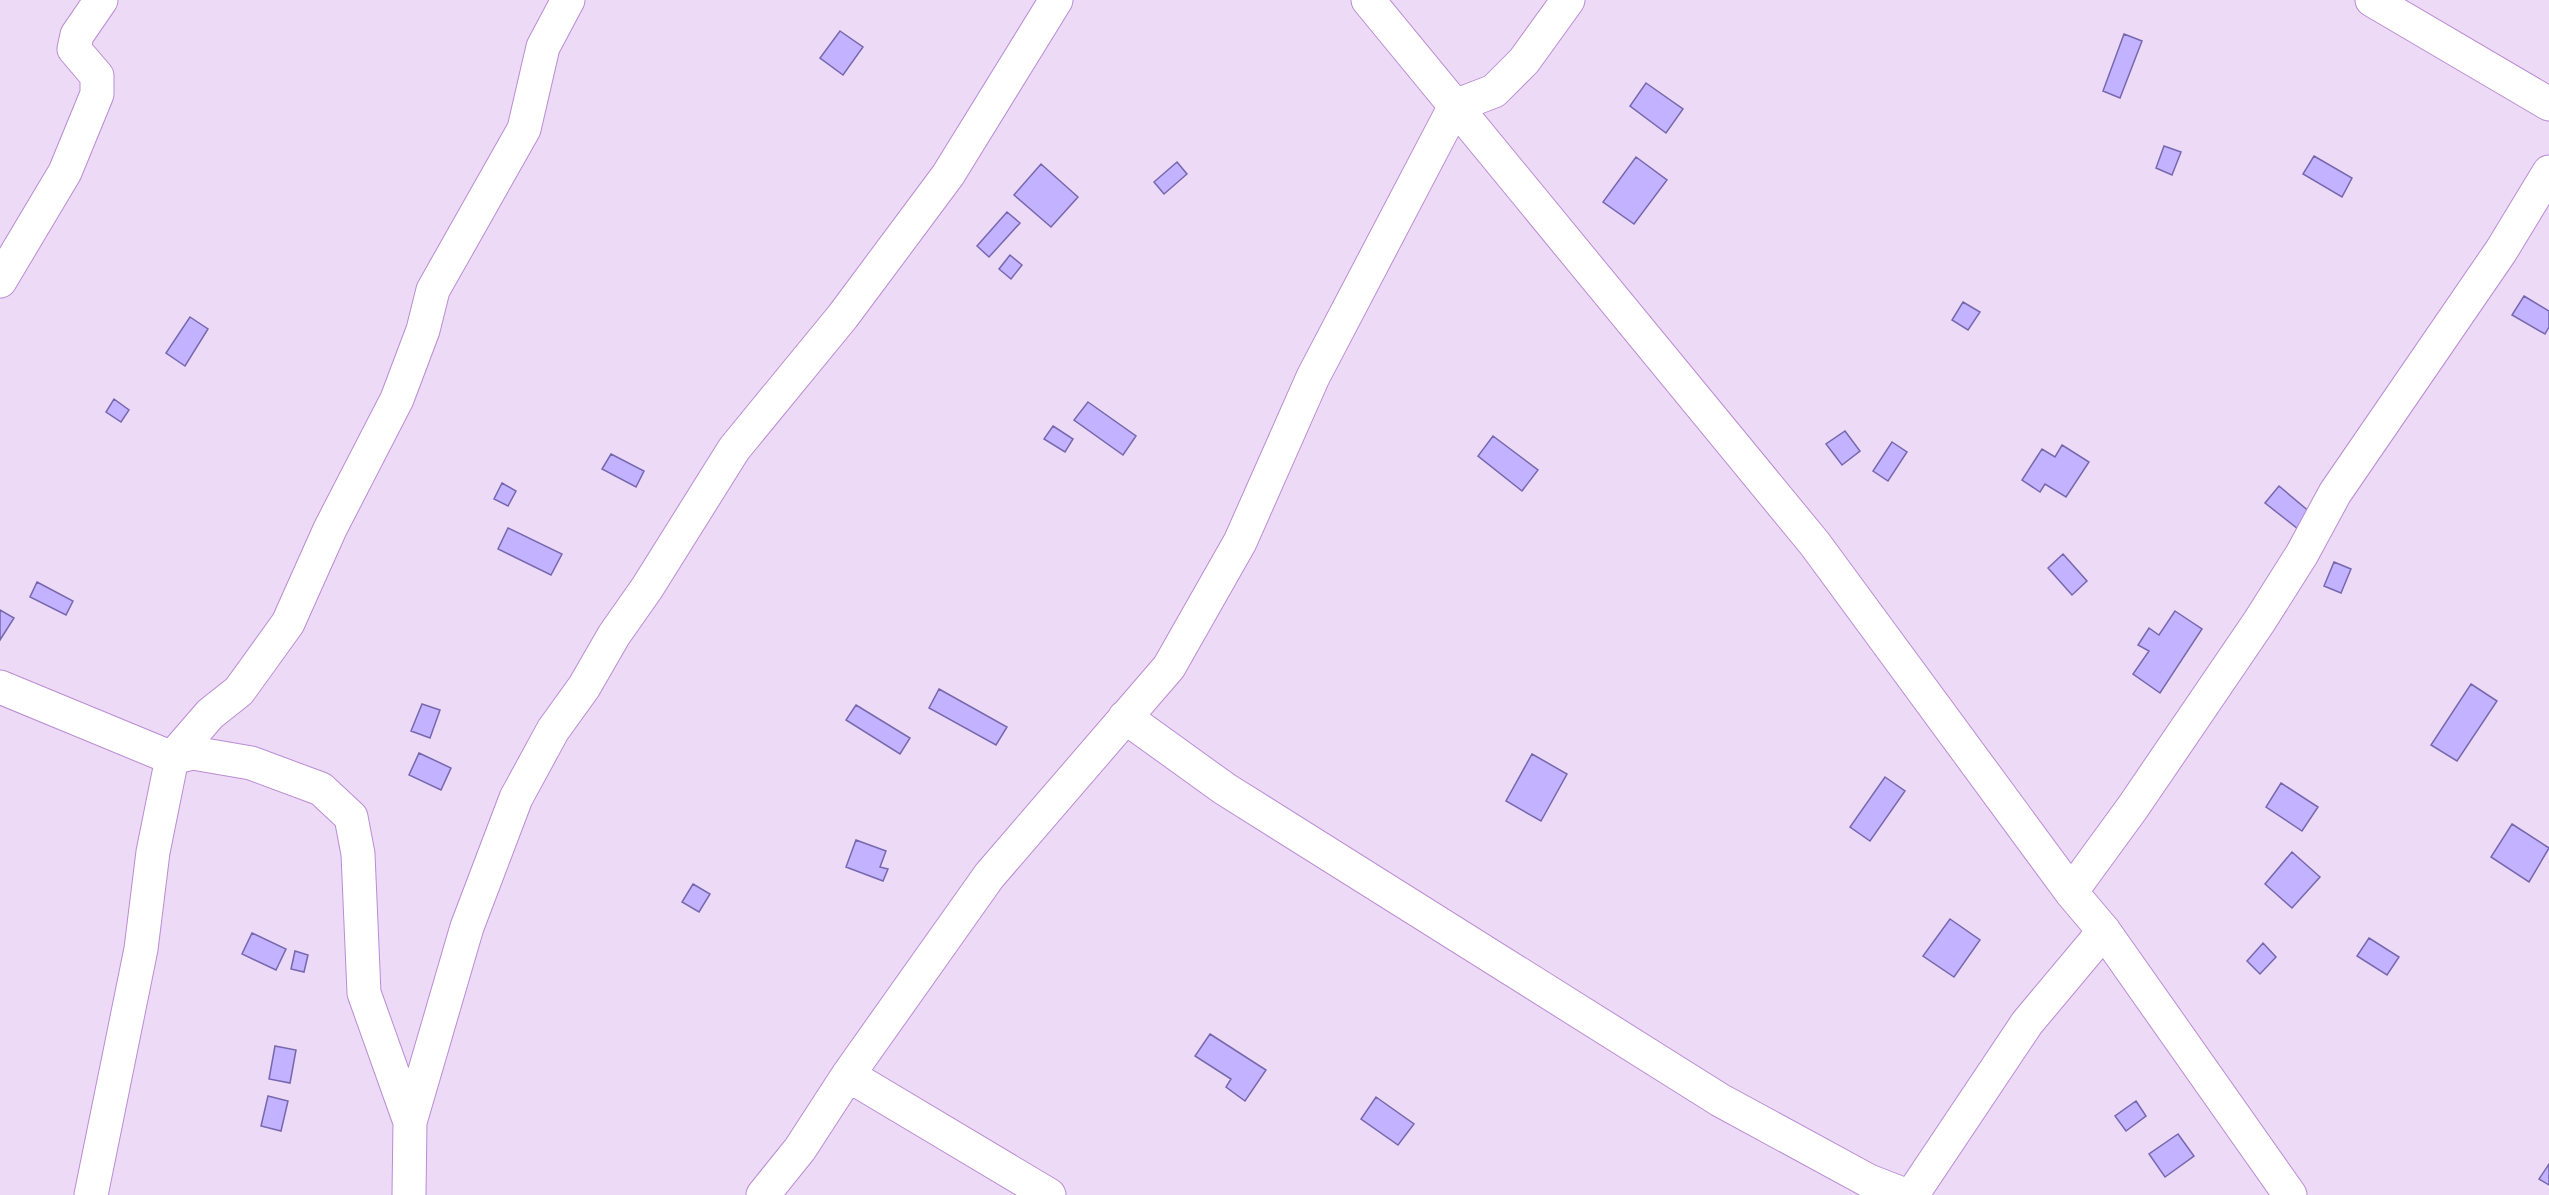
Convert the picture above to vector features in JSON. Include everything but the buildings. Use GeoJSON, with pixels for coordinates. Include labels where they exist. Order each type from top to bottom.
{"type":"FeatureCollection","features":[{"type":"Feature","properties":{"kind":"street"},"geometry":{"type":"LineString","coordinates":[[0,281],[65,172],[97,94],[97,76],[74,49],[77,35],[101,0]]}},
{"type":"Feature","properties":{"kind":"street"},"geometry":{"type":"LineString","coordinates":[[91,1195],[141,949],[153,852],[172,758],[210,714],[239,692],[288,623],[330,529],[397,399],[423,330],[433,290],[524,129],[543,46],[568,0]]}},
{"type":"Feature","properties":{"kind":"street"},"geometry":{"type":"LineString","coordinates":[[409,1195],[410,1122],[467,927],[516,798],[553,730],[584,687],[614,635],[647,588],[734,449],[843,316],[941,184],[1056,0]]}},
{"type":"Feature","properties":{"kind":"street"},"geometry":{"type":"LineString","coordinates":[[1368,0],[1815,544],[2071,892],[2104,931],[2290,1195]]}},
{"type":"Feature","properties":{"kind":"street"},"geometry":{"type":"LineString","coordinates":[[763,1195],[800,1149],[848,1075],[989,876],[1168,667],[1240,542],[1313,377],[1455,106],[1494,91],[1524,61],[1568,0]]}},
{"type":"Feature","properties":{"kind":"street"},"geometry":{"type":"LineString","coordinates":[[2372,0],[2549,104]]}},
{"type":"Feature","properties":{"kind":"street"},"geometry":{"type":"LineString","coordinates":[[2071,892],[2133,807],[2259,622],[2302,554],[2335,493],[2501,251],[2549,172]]}},
{"type":"Feature","properties":{"kind":"street"},"geometry":{"type":"LineString","coordinates":[[0,687],[172,758],[193,753],[251,763],[321,789],[351,817],[358,854],[363,993],[410,1122]]}},
{"type":"Feature","properties":{"kind":"street"},"geometry":{"type":"LineString","coordinates":[[1125,717],[1225,789],[1720,1100],[1869,1181],[1905,1195]]}},
{"type":"Feature","properties":{"kind":"street"},"geometry":{"type":"LineString","coordinates":[[1912,1195],[2027,1023],[2104,931]]}},
{"type":"Feature","properties":{"kind":"street"},"geometry":{"type":"LineString","coordinates":[[848,1075],[1049,1195]]}}]}
